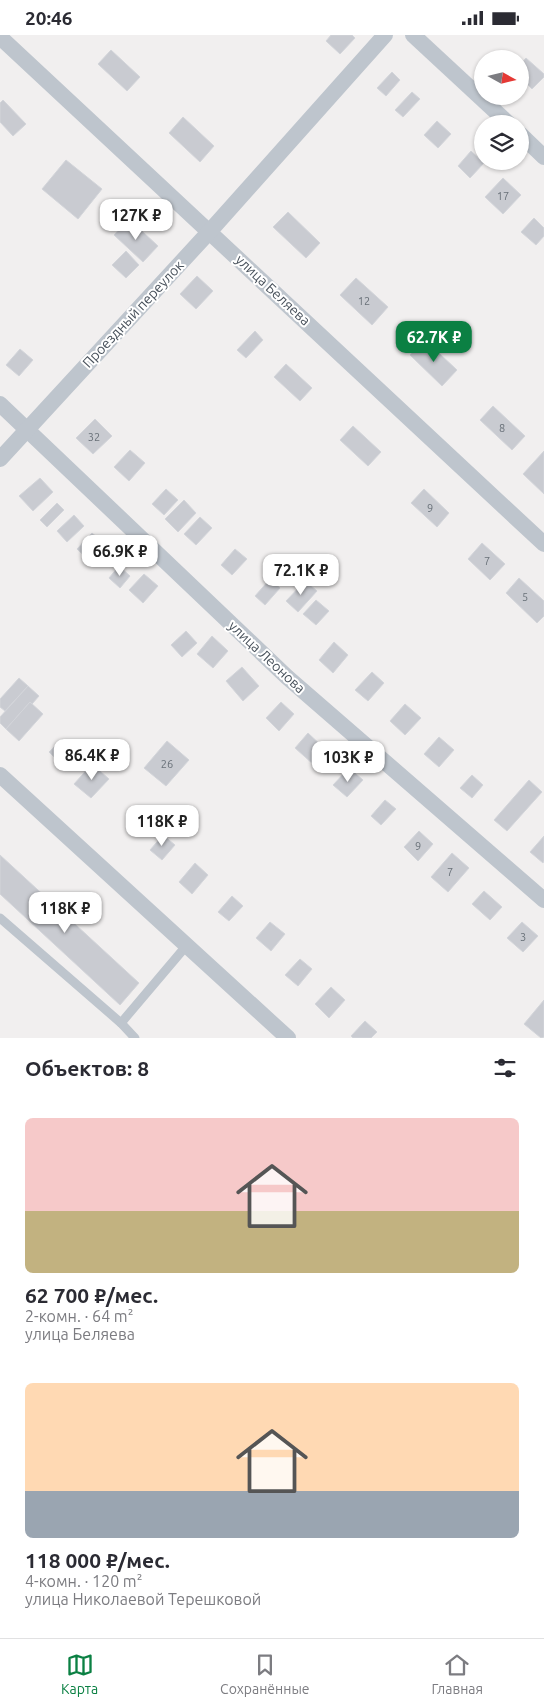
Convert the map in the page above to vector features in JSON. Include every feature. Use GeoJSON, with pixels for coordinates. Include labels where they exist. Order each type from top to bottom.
{"type":"FeatureCollection","features":[{"type":"Feature","properties":{"kind":"street","name":"Проездный переулок"},"geometry":{"type":"LineString","coordinates":[[0,459],[210,231],[385,35]]}},
{"type":"Feature","properties":{"kind":"street"},"geometry":{"type":"LineString","coordinates":[[413,35],[498,115]]}},
{"type":"Feature","properties":{"kind":"street","name":"улица Беляева"},"geometry":{"type":"LineString","coordinates":[[0,37],[210,231],[544,545]]}},
{"type":"Feature","properties":{"kind":"street"},"geometry":{"type":"LineString","coordinates":[[529,143],[544,157]]}},
{"type":"Feature","properties":{"kind":"street","name":"улица Леонова"},"geometry":{"type":"LineString","coordinates":[[0,405],[287,677],[544,900]]}},
{"type":"Feature","properties":{"kind":"street"},"geometry":{"type":"LineString","coordinates":[[0,775],[288,1038]]}},
{"type":"Feature","properties":{"kind":"lane"},"geometry":{"type":"LineString","coordinates":[[0,919],[121,1023],[135,1038]]}},
{"type":"Feature","properties":{"kind":"lane"},"geometry":{"type":"LineString","coordinates":[[121,1023],[187,945]]}},
{"type":"Feature","properties":{"kind":"building"},"geometry":{"type":"Polygon","coordinates":[[[331,35],[352,35],[355,38],[340,54],[326,41],[331,35]]]}},
{"type":"Feature","properties":{"kind":"building"},"geometry":{"type":"Polygon","coordinates":[[[111,50],[140,77],[127,91],[98,64],[111,50]]]}},
{"type":"Feature","properties":{"kind":"building"},"geometry":{"type":"Polygon","coordinates":[[[529,61],[544,74],[544,77],[532,89],[529,86],[529,61]]]}},
{"type":"Feature","properties":{"kind":"building"},"geometry":{"type":"Polygon","coordinates":[[[392,72],[400,80],[386,96],[377,88],[392,72]]]}},
{"type":"Feature","properties":{"kind":"building"},"geometry":{"type":"Polygon","coordinates":[[[412,92],[420,99],[403,117],[395,110],[412,92]]]}},
{"type":"Feature","properties":{"kind":"building"},"geometry":{"type":"Polygon","coordinates":[[[3,100],[26,124],[13,136],[0,122],[0,103],[3,100]]]}},
{"type":"Feature","properties":{"kind":"building"},"geometry":{"type":"Polygon","coordinates":[[[183,117],[214,146],[200,162],[169,133],[183,117]]]}},
{"type":"Feature","properties":{"kind":"building"},"geometry":{"type":"Polygon","coordinates":[[[437,121],[451,134],[438,148],[424,135],[437,121]]]}},
{"type":"Feature","properties":{"kind":"building"},"geometry":{"type":"Polygon","coordinates":[[[471,151],[474,154],[474,170],[477,170],[470,178],[458,166],[471,151]]]}},
{"type":"Feature","properties":{"kind":"building"},"geometry":{"type":"Polygon","coordinates":[[[66,160],[102,189],[78,219],[42,189],[66,160]]]}},
{"type":"Feature","properties":{"kind":"building"},"geometry":{"type":"Polygon","coordinates":[[[503,178],[521,195],[503,214],[485,197],[503,178]]]}},
{"type":"Feature","properties":{"kind":"building"},"geometry":{"type":"Polygon","coordinates":[[[288,212],[320,243],[306,258],[273,227],[288,212]]]}},
{"type":"Feature","properties":{"kind":"building"},"geometry":{"type":"Polygon","coordinates":[[[534,218],[544,228],[544,236],[536,245],[521,232],[534,218]]]}},
{"type":"Feature","properties":{"kind":"building"},"geometry":{"type":"Polygon","coordinates":[[[129,219],[158,246],[143,262],[114,235],[129,219]]]}},
{"type":"Feature","properties":{"kind":"building"},"geometry":{"type":"Polygon","coordinates":[[[126,251],[139,265],[126,278],[112,265],[126,251]]]}},
{"type":"Feature","properties":{"kind":"building"},"geometry":{"type":"Polygon","coordinates":[[[197,276],[213,291],[196,309],[180,294],[197,276]]]}},
{"type":"Feature","properties":{"kind":"building"},"geometry":{"type":"Polygon","coordinates":[[[356,278],[388,307],[372,325],[340,295],[356,278]]]}},
{"type":"Feature","properties":{"kind":"building"},"geometry":{"type":"Polygon","coordinates":[[[255,331],[263,340],[246,358],[237,350],[255,331]]]}},
{"type":"Feature","properties":{"kind":"building"},"geometry":{"type":"Polygon","coordinates":[[[425,340],[457,370],[442,386],[410,355],[425,340]]]}},
{"type":"Feature","properties":{"kind":"building"},"geometry":{"type":"Polygon","coordinates":[[[20,349],[33,360],[19,376],[6,365],[20,349]]]}},
{"type":"Feature","properties":{"kind":"building"},"geometry":{"type":"Polygon","coordinates":[[[286,364],[312,388],[300,401],[274,377],[286,364]]]}},
{"type":"Feature","properties":{"kind":"building"},"geometry":{"type":"Polygon","coordinates":[[[493,406],[525,436],[512,450],[480,420],[493,406]]]}},
{"type":"Feature","properties":{"kind":"building"},"geometry":{"type":"Polygon","coordinates":[[[95,419],[112,436],[93,454],[76,438],[95,419]]]}},
{"type":"Feature","properties":{"kind":"building"},"geometry":{"type":"Polygon","coordinates":[[[353,426],[381,452],[368,466],[340,440],[353,426]]]}},
{"type":"Feature","properties":{"kind":"building"},"geometry":{"type":"Polygon","coordinates":[[[130,450],[145,463],[129,481],[114,467],[130,450]]]}},
{"type":"Feature","properties":{"kind":"building"},"geometry":{"type":"Polygon","coordinates":[[[544,451],[544,494],[523,474],[544,451]]]}},
{"type":"Feature","properties":{"kind":"building"},"geometry":{"type":"Polygon","coordinates":[[[40,478],[53,492],[33,511],[19,496],[40,478]]]}},
{"type":"Feature","properties":{"kind":"building"},"geometry":{"type":"Polygon","coordinates":[[[166,489],[178,500],[164,515],[152,504],[166,489]]]}},
{"type":"Feature","properties":{"kind":"building"},"geometry":{"type":"Polygon","coordinates":[[[424,489],[449,513],[437,527],[411,503],[424,489]]]}},
{"type":"Feature","properties":{"kind":"building"},"geometry":{"type":"Polygon","coordinates":[[[184,500],[196,513],[178,532],[165,519],[184,500]]]}},
{"type":"Feature","properties":{"kind":"building"},"geometry":{"type":"Polygon","coordinates":[[[57,503],[64,510],[47,527],[40,520],[57,503]]]}},
{"type":"Feature","properties":{"kind":"building"},"geometry":{"type":"Polygon","coordinates":[[[74,515],[84,526],[67,542],[57,531],[74,515]]]}},
{"type":"Feature","properties":{"kind":"building"},"geometry":{"type":"Polygon","coordinates":[[[200,517],[212,528],[196,545],[184,534],[200,517]]]}},
{"type":"Feature","properties":{"kind":"building"},"geometry":{"type":"Polygon","coordinates":[[[92,533],[107,546],[92,563],[77,549],[92,533]]]}},
{"type":"Feature","properties":{"kind":"building"},"geometry":{"type":"Polygon","coordinates":[[[482,543],[505,564],[490,580],[468,559],[482,543]]]}},
{"type":"Feature","properties":{"kind":"building"},"geometry":{"type":"Polygon","coordinates":[[[235,549],[247,559],[232,575],[221,565],[235,549]]]}},
{"type":"Feature","properties":{"kind":"building"},"geometry":{"type":"Polygon","coordinates":[[[119,566],[130,576],[120,588],[109,578],[119,566]]]}},
{"type":"Feature","properties":{"kind":"building"},"geometry":{"type":"Polygon","coordinates":[[[144,574],[158,586],[143,603],[129,590],[144,574]]]}},
{"type":"Feature","properties":{"kind":"building"},"geometry":{"type":"Polygon","coordinates":[[[519,578],[544,601],[544,616],[537,623],[506,593],[519,578]]]}},
{"type":"Feature","properties":{"kind":"building"},"geometry":{"type":"Polygon","coordinates":[[[270,579],[280,588],[265,605],[255,596],[270,579]]]}},
{"type":"Feature","properties":{"kind":"building"},"geometry":{"type":"Polygon","coordinates":[[[305,581],[317,591],[298,612],[286,601],[305,581]]]}},
{"type":"Feature","properties":{"kind":"building"},"geometry":{"type":"Polygon","coordinates":[[[316,600],[329,611],[316,625],[303,614],[316,600]]]}},
{"type":"Feature","properties":{"kind":"building"},"geometry":{"type":"Polygon","coordinates":[[[186,631],[197,643],[182,657],[171,645],[186,631]]]}},
{"type":"Feature","properties":{"kind":"building"},"geometry":{"type":"Polygon","coordinates":[[[212,636],[228,651],[213,668],[197,654],[212,636]]]}},
{"type":"Feature","properties":{"kind":"building"},"geometry":{"type":"Polygon","coordinates":[[[334,642],[348,655],[333,673],[319,660],[334,642]]]}},
{"type":"Feature","properties":{"kind":"building"},"geometry":{"type":"Polygon","coordinates":[[[242,667],[259,686],[243,701],[226,681],[242,667]]]}},
{"type":"Feature","properties":{"kind":"building"},"geometry":{"type":"Polygon","coordinates":[[[372,672],[384,683],[368,701],[355,690],[372,672]]]}},
{"type":"Feature","properties":{"kind":"building"},"geometry":{"type":"Polygon","coordinates":[[[19,678],[28,686],[5,711],[0,707],[0,699],[19,678]]]}},
{"type":"Feature","properties":{"kind":"building"},"geometry":{"type":"Polygon","coordinates":[[[28,686],[39,696],[32,704],[30,702],[6,729],[0,723],[0,717],[28,686]]]}},
{"type":"Feature","properties":{"kind":"building"},"geometry":{"type":"Polygon","coordinates":[[[30,702],[43,714],[19,741],[6,729],[30,702]]]}},
{"type":"Feature","properties":{"kind":"building"},"geometry":{"type":"Polygon","coordinates":[[[281,702],[294,714],[279,731],[266,718],[281,702]]]}},
{"type":"Feature","properties":{"kind":"building"},"geometry":{"type":"Polygon","coordinates":[[[405,704],[421,718],[405,735],[390,721],[405,704]]]}},
{"type":"Feature","properties":{"kind":"building"},"geometry":{"type":"Polygon","coordinates":[[[308,733],[325,749],[313,764],[295,748],[308,733]]]}},
{"type":"Feature","properties":{"kind":"building"},"geometry":{"type":"Polygon","coordinates":[[[439,737],[454,750],[439,767],[424,754],[439,737]]]}},
{"type":"Feature","properties":{"kind":"building"},"geometry":{"type":"Polygon","coordinates":[[[63,739],[73,750],[60,763],[49,752],[63,739]]]}},
{"type":"Feature","properties":{"kind":"building"},"geometry":{"type":"Polygon","coordinates":[[[167,741],[189,760],[166,786],[144,768],[167,741]]]}},
{"type":"Feature","properties":{"kind":"building"},"geometry":{"type":"Polygon","coordinates":[[[76,753],[84,760],[73,771],[66,764],[76,753]]]}},
{"type":"Feature","properties":{"kind":"building"},"geometry":{"type":"Polygon","coordinates":[[[92,764],[109,779],[91,798],[74,784],[92,764]]]}},
{"type":"Feature","properties":{"kind":"building"},"geometry":{"type":"Polygon","coordinates":[[[349,768],[363,780],[347,797],[333,785],[349,768]]]}},
{"type":"Feature","properties":{"kind":"building"},"geometry":{"type":"Polygon","coordinates":[[[472,775],[483,785],[472,798],[460,788],[472,775]]]}},
{"type":"Feature","properties":{"kind":"building"},"geometry":{"type":"Polygon","coordinates":[[[529,780],[542,792],[507,831],[494,820],[529,780]]]}},
{"type":"Feature","properties":{"kind":"building"},"geometry":{"type":"Polygon","coordinates":[[[385,800],[396,809],[381,825],[371,816],[385,800]]]}},
{"type":"Feature","properties":{"kind":"building"},"geometry":{"type":"Polygon","coordinates":[[[419,831],[433,844],[418,861],[404,847],[419,831]]]}},
{"type":"Feature","properties":{"kind":"building"},"geometry":{"type":"Polygon","coordinates":[[[163,835],[175,845],[162,860],[150,850],[163,835]]]}},
{"type":"Feature","properties":{"kind":"building"},"geometry":{"type":"Polygon","coordinates":[[[544,836],[544,861],[543,863],[530,852],[544,836]]]}},
{"type":"Feature","properties":{"kind":"building"},"geometry":{"type":"Polygon","coordinates":[[[452,853],[469,868],[448,892],[431,877],[452,853]]]}},
{"type":"Feature","properties":{"kind":"building"},"geometry":{"type":"Polygon","coordinates":[[[0,855],[139,983],[120,1005],[0,894],[0,855]]]}},
{"type":"Feature","properties":{"kind":"building"},"geometry":{"type":"Polygon","coordinates":[[[195,863],[208,875],[192,894],[179,882],[195,863]]]}},
{"type":"Feature","properties":{"kind":"building"},"geometry":{"type":"Polygon","coordinates":[[[484,891],[502,907],[490,920],[472,904],[484,891]]]}},
{"type":"Feature","properties":{"kind":"building"},"geometry":{"type":"Polygon","coordinates":[[[232,896],[243,906],[229,921],[218,912],[232,896]]]}},
{"type":"Feature","properties":{"kind":"building"},"geometry":{"type":"Polygon","coordinates":[[[270,922],[285,934],[271,951],[256,938],[270,922]]]}},
{"type":"Feature","properties":{"kind":"building"},"geometry":{"type":"Polygon","coordinates":[[[522,922],[538,936],[523,952],[507,938],[522,922]]]}},
{"type":"Feature","properties":{"kind":"building"},"geometry":{"type":"Polygon","coordinates":[[[300,959],[312,969],[298,986],[285,975],[300,959]]]}},
{"type":"Feature","properties":{"kind":"building"},"geometry":{"type":"Polygon","coordinates":[[[331,987],[345,1000],[329,1018],[315,1004],[331,987]]]}},
{"type":"Feature","properties":{"kind":"building"},"geometry":{"type":"Polygon","coordinates":[[[544,1000],[544,1037],[541,1038],[524,1024],[544,1000]]]}},
{"type":"Feature","properties":{"kind":"building"},"geometry":{"type":"Polygon","coordinates":[[[365,1021],[377,1032],[371,1038],[353,1038],[351,1036],[365,1021]]]}}]}
